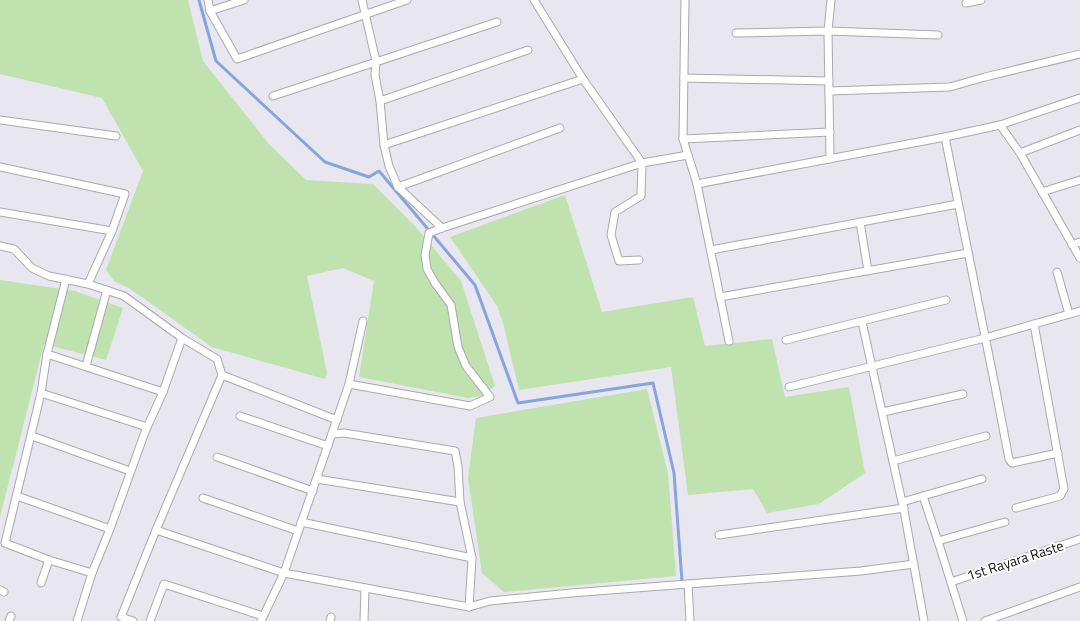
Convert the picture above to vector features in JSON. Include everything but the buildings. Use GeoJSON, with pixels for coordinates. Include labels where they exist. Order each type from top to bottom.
{"type":"FeatureCollection","features":[{"type":"Feature","properties":{"kind":"street"},"geometry":{"type":"LineString","coordinates":[[208,0],[210,11],[237,59],[407,0]]}},
{"type":"Feature","properties":{"kind":"street"},"geometry":{"type":"LineString","coordinates":[[210,11],[244,0]]}},
{"type":"Feature","properties":{"kind":"street"},"geometry":{"type":"LineString","coordinates":[[362,0],[376,61],[375,75],[380,101],[384,145],[389,166],[398,187],[435,230]]}},
{"type":"Feature","properties":{"kind":"street"},"geometry":{"type":"LineString","coordinates":[[534,0],[583,79],[642,162],[641,196],[615,212],[611,235],[619,261],[639,260]]}},
{"type":"Feature","properties":{"kind":"street"},"geometry":{"type":"LineString","coordinates":[[685,0],[683,139],[697,184],[729,341]]}},
{"type":"Feature","properties":{"kind":"street"},"geometry":{"type":"LineString","coordinates":[[830,159],[828,32],[831,0]]}},
{"type":"Feature","properties":{"kind":"street"},"geometry":{"type":"LineString","coordinates":[[966,3],[981,0]]}},
{"type":"Feature","properties":{"kind":"street"},"geometry":{"type":"LineString","coordinates":[[273,96],[498,22]]}},
{"type":"Feature","properties":{"kind":"street"},"geometry":{"type":"LineString","coordinates":[[736,33],[828,32],[938,35]]}},
{"type":"Feature","properties":{"kind":"street"},"geometry":{"type":"LineString","coordinates":[[380,101],[528,50]]}},
{"type":"Feature","properties":{"kind":"street"},"geometry":{"type":"LineString","coordinates":[[829,91],[950,87],[1080,54]]}},
{"type":"Feature","properties":{"kind":"street"},"geometry":{"type":"LineString","coordinates":[[684,78],[829,81]]}},
{"type":"Feature","properties":{"kind":"street"},"geometry":{"type":"LineString","coordinates":[[384,145],[583,79]]}},
{"type":"Feature","properties":{"kind":"street"},"geometry":{"type":"LineString","coordinates":[[697,184],[945,138],[1000,125],[1080,98]]}},
{"type":"Feature","properties":{"kind":"street"},"geometry":{"type":"LineString","coordinates":[[0,120],[116,136]]}},
{"type":"Feature","properties":{"kind":"street"},"geometry":{"type":"LineString","coordinates":[[1000,125],[1020,153],[1080,258]]}},
{"type":"Feature","properties":{"kind":"street"},"geometry":{"type":"LineString","coordinates":[[398,187],[560,128]]}},
{"type":"Feature","properties":{"kind":"street"},"geometry":{"type":"LineString","coordinates":[[1020,153],[1080,130]]}},
{"type":"Feature","properties":{"kind":"street"},"geometry":{"type":"LineString","coordinates":[[683,139],[830,132]]}},
{"type":"Feature","properties":{"kind":"street"},"geometry":{"type":"LineString","coordinates":[[945,138],[1009,459],[1012,463],[1058,453]]}},
{"type":"Feature","properties":{"kind":"street"},"geometry":{"type":"LineString","coordinates":[[435,230],[642,162],[688,155]]}},
{"type":"Feature","properties":{"kind":"street"},"geometry":{"type":"LineString","coordinates":[[0,167],[126,194],[88,284]]}},
{"type":"Feature","properties":{"kind":"street"},"geometry":{"type":"LineString","coordinates":[[1042,192],[1080,180]]}},
{"type":"Feature","properties":{"kind":"street"},"geometry":{"type":"LineString","coordinates":[[710,250],[958,204]]}},
{"type":"Feature","properties":{"kind":"street"},"geometry":{"type":"LineString","coordinates":[[0,212],[112,230]]}},
{"type":"Feature","properties":{"kind":"street"},"geometry":{"type":"LineString","coordinates":[[860,222],[868,271]]}},
{"type":"Feature","properties":{"kind":"street"},"geometry":{"type":"LineString","coordinates":[[349,384],[470,406],[490,397],[466,366],[458,347],[451,305],[427,270],[425,255],[435,230]]}},
{"type":"Feature","properties":{"kind":"street"},"geometry":{"type":"LineString","coordinates":[[1072,245],[1080,242]]}},
{"type":"Feature","properties":{"kind":"street"},"geometry":{"type":"LineString","coordinates":[[0,246],[14,249],[32,268],[49,276],[88,284],[124,296],[182,338],[217,359],[222,375],[156,530],[121,617],[133,621]]}},
{"type":"Feature","properties":{"kind":"street"},"geometry":{"type":"LineString","coordinates":[[720,297],[968,253]]}},
{"type":"Feature","properties":{"kind":"street"},"geometry":{"type":"LineString","coordinates":[[1057,272],[1068,314]]}},
{"type":"Feature","properties":{"kind":"street"},"geometry":{"type":"LineString","coordinates":[[66,279],[48,354],[32,436],[5,543],[49,560],[92,573]]}},
{"type":"Feature","properties":{"kind":"street"},"geometry":{"type":"LineString","coordinates":[[86,366],[107,290]]}},
{"type":"Feature","properties":{"kind":"street"},"geometry":{"type":"LineString","coordinates":[[786,340],[946,300]]}},
{"type":"Feature","properties":{"kind":"street"},"geometry":{"type":"LineString","coordinates":[[789,387],[985,338],[1080,311]]}},
{"type":"Feature","properties":{"kind":"street"},"geometry":{"type":"LineString","coordinates":[[150,621],[164,584],[262,618],[284,573],[313,491],[349,384],[363,321]]}},
{"type":"Feature","properties":{"kind":"street"},"geometry":{"type":"LineString","coordinates":[[862,322],[894,461],[924,621]]}},
{"type":"Feature","properties":{"kind":"street"},"geometry":{"type":"LineString","coordinates":[[1016,508],[1060,496],[1064,489],[1034,324]]}},
{"type":"Feature","properties":{"kind":"street"},"geometry":{"type":"LineString","coordinates":[[77,621],[92,573],[130,471],[163,392],[182,338]]}},
{"type":"Feature","properties":{"kind":"street"},"geometry":{"type":"LineString","coordinates":[[48,354],[163,392]]}},
{"type":"Feature","properties":{"kind":"street"},"geometry":{"type":"LineString","coordinates":[[222,375],[337,420]]}},
{"type":"Feature","properties":{"kind":"street"},"geometry":{"type":"LineString","coordinates":[[41,393],[147,428]]}},
{"type":"Feature","properties":{"kind":"street"},"geometry":{"type":"LineString","coordinates":[[883,412],[963,394]]}},
{"type":"Feature","properties":{"kind":"street"},"geometry":{"type":"LineString","coordinates":[[240,416],[328,446]]}},
{"type":"Feature","properties":{"kind":"street"},"geometry":{"type":"LineString","coordinates":[[332,434],[344,433],[455,451],[458,466],[460,502],[472,558],[469,607]]}},
{"type":"Feature","properties":{"kind":"street"},"geometry":{"type":"LineString","coordinates":[[32,436],[130,471]]}},
{"type":"Feature","properties":{"kind":"street"},"geometry":{"type":"LineString","coordinates":[[894,461],[986,436]]}},
{"type":"Feature","properties":{"kind":"street"},"geometry":{"type":"LineString","coordinates":[[217,457],[313,491]]}},
{"type":"Feature","properties":{"kind":"street"},"geometry":{"type":"LineString","coordinates":[[317,479],[460,502]]}},
{"type":"Feature","properties":{"kind":"street"},"geometry":{"type":"LineString","coordinates":[[719,536],[903,505],[923,496],[982,479]]}},
{"type":"Feature","properties":{"kind":"street"},"geometry":{"type":"LineString","coordinates":[[17,496],[110,528]]}},
{"type":"Feature","properties":{"kind":"street"},"geometry":{"type":"LineString","coordinates":[[923,496],[963,621]]}},
{"type":"Feature","properties":{"kind":"street"},"geometry":{"type":"LineString","coordinates":[[203,498],[298,531]]}},
{"type":"Feature","properties":{"kind":"street"},"geometry":{"type":"LineString","coordinates":[[301,522],[472,558]]}},
{"type":"Feature","properties":{"kind":"street"},"geometry":{"type":"LineString","coordinates":[[938,541],[1005,522]]}},
{"type":"Feature","properties":{"kind":"street"},"geometry":{"type":"LineString","coordinates":[[156,530],[284,573],[469,607],[490,601],[571,593],[861,571],[914,564]]}},
{"type":"Feature","properties":{"kind":"street","name":"1st Rayara Raste"},"geometry":{"type":"LineString","coordinates":[[951,582],[1080,539]]}},
{"type":"Feature","properties":{"kind":"street"},"geometry":{"type":"LineString","coordinates":[[41,583],[49,560]]}},
{"type":"Feature","properties":{"kind":"street"},"geometry":{"type":"LineString","coordinates":[[688,584],[690,621]]}},
{"type":"Feature","properties":{"kind":"street"},"geometry":{"type":"LineString","coordinates":[[985,621],[1080,586]]}},
{"type":"Feature","properties":{"kind":"street"},"geometry":{"type":"LineString","coordinates":[[364,621],[365,588]]}},
{"type":"Feature","properties":{"kind":"green space"},"geometry":{"type":"Polygon","coordinates":[[[0,0],[188,0],[203,61],[269,144],[306,180],[373,184],[416,227],[461,281],[495,386],[481,396],[468,398],[359,377],[374,281],[343,268],[307,276],[327,373],[325,379],[212,347],[129,288],[114,281],[106,270],[143,171],[102,98],[0,74],[0,0]]]}},
{"type":"Feature","properties":{"kind":"green space"},"geometry":{"type":"Polygon","coordinates":[[[565,195],[602,312],[693,297],[705,346],[772,339],[785,397],[849,387],[865,473],[819,504],[767,513],[753,489],[688,495],[671,367],[519,390],[503,323],[497,306],[450,237],[565,195]]]}},
{"type":"Feature","properties":{"kind":"green space"},"geometry":{"type":"Polygon","coordinates":[[[0,280],[75,291],[123,308],[106,360],[44,344],[0,517],[0,280]]]}},
{"type":"Feature","properties":{"kind":"green space"},"geometry":{"type":"Polygon","coordinates":[[[647,389],[668,473],[676,576],[504,592],[482,573],[468,478],[476,418],[647,389]]]}},
{"type":"Feature","properties":{"kind":"waterway"},"geometry":{"type":"LineString","coordinates":[[199,0],[216,61],[325,162],[369,177],[379,171],[475,285],[518,403],[653,383],[674,473],[682,581]]}}]}
